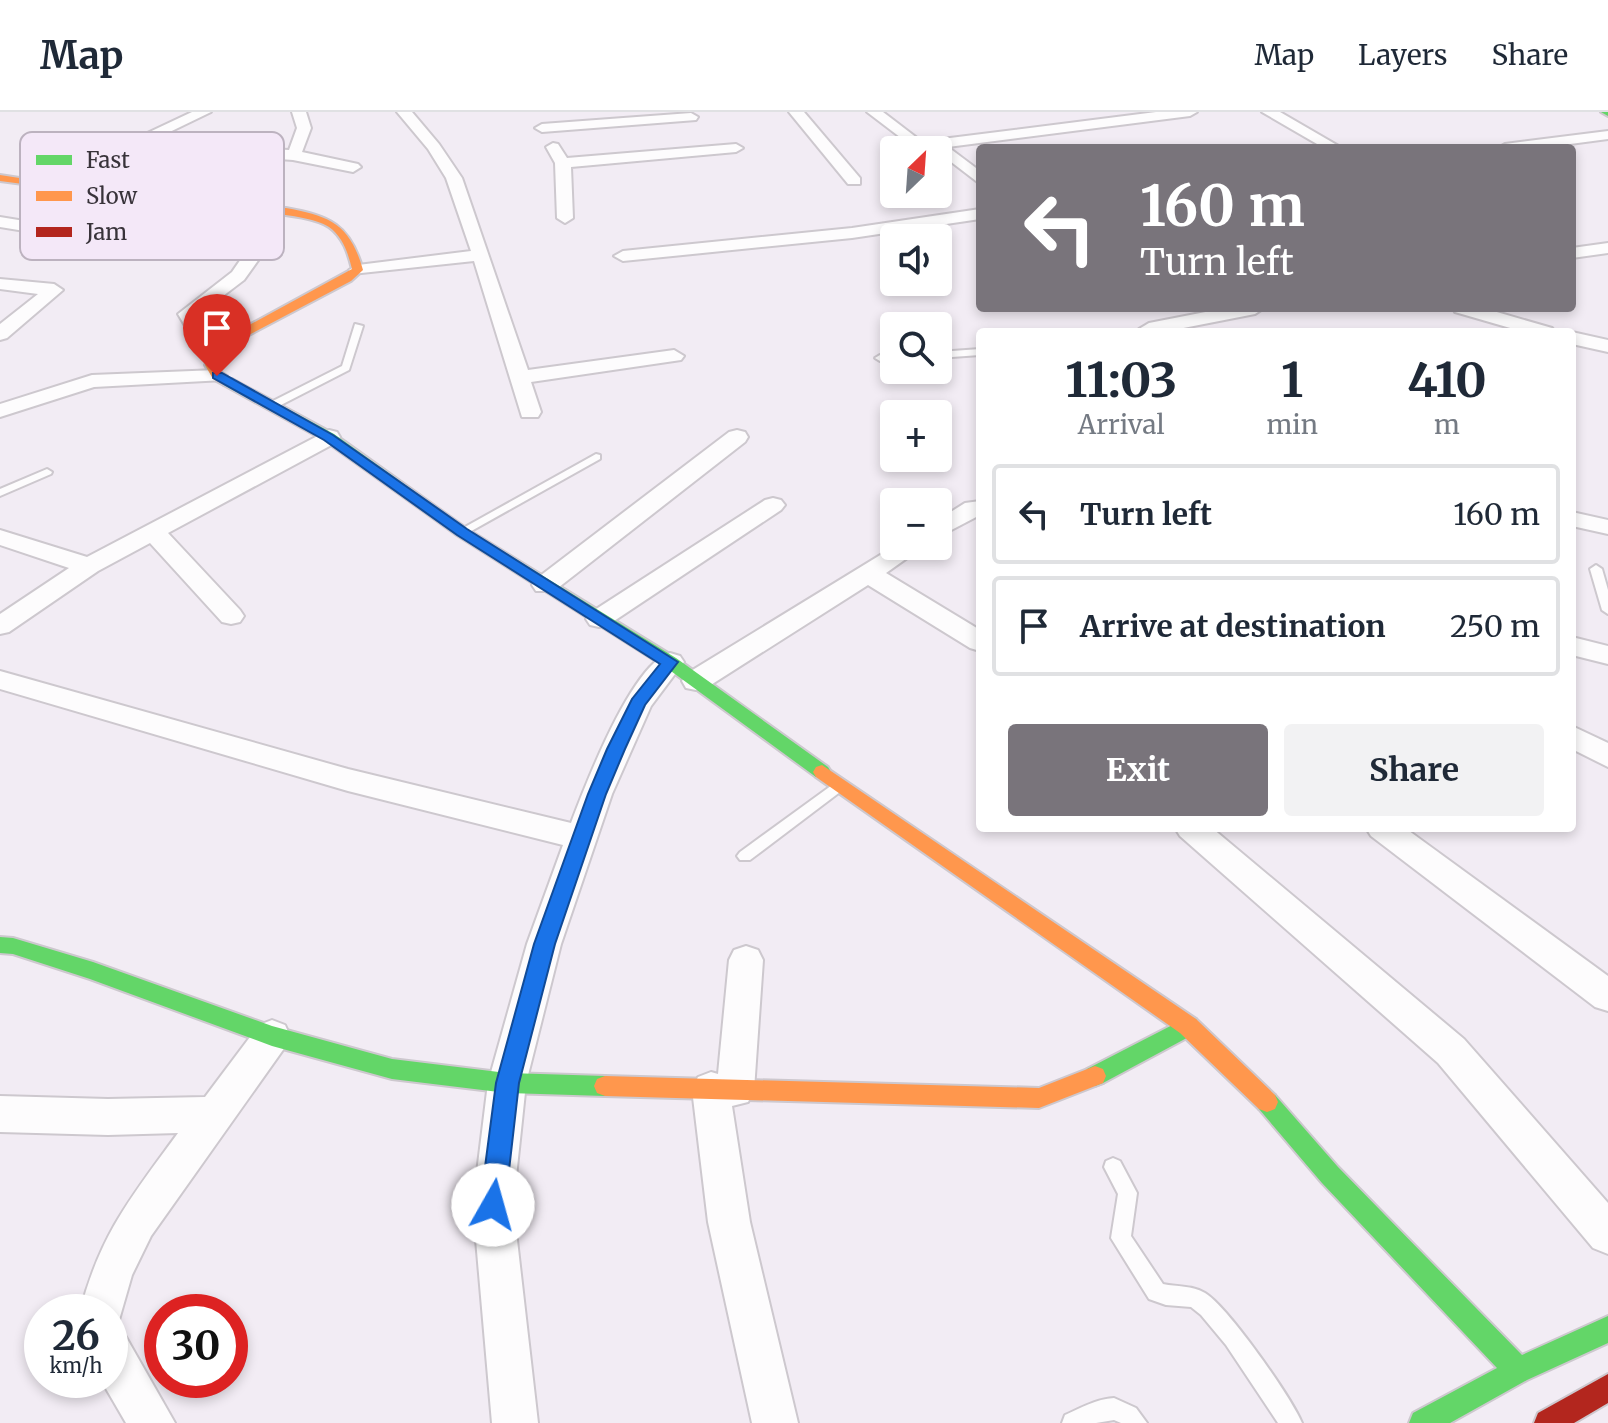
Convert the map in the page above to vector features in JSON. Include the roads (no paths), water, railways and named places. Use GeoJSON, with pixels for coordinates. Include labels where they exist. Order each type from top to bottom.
{"type":"FeatureCollection","features":[{"type":"Feature","properties":{"kind":"street"},"geometry":{"type":"LineString","coordinates":[[173,112],[200,114]]}},
{"type":"Feature","properties":{"kind":"street"},"geometry":{"type":"LineString","coordinates":[[293,155],[304,130],[299,112]]}},
{"type":"Feature","properties":{"kind":"street"},"geometry":{"type":"LineString","coordinates":[[404,112],[434,147],[454,178],[530,412]]}},
{"type":"Feature","properties":{"kind":"street"},"geometry":{"type":"LineString","coordinates":[[530,112],[563,163],[565,218]]}},
{"type":"Feature","properties":{"kind":"street"},"geometry":{"type":"LineString","coordinates":[[796,112],[854,181]]}},
{"type":"Feature","properties":{"kind":"street"},"geometry":{"type":"LineString","coordinates":[[874,112],[907,136]]}},
{"type":"Feature","properties":{"kind":"street"},"geometry":{"type":"LineString","coordinates":[[976,176],[946,154],[940,148],[942,143],[1190,112]]}},
{"type":"Feature","properties":{"kind":"street"},"geometry":{"type":"LineString","coordinates":[[1269,112],[1328,144]]}},
{"type":"Feature","properties":{"kind":"street"},"geometry":{"type":"LineString","coordinates":[[159,132],[200,114]]}},
{"type":"Feature","properties":{"kind":"street"},"geometry":{"type":"LineString","coordinates":[[542,128],[691,117]]}},
{"type":"Feature","properties":{"kind":"street"},"geometry":{"type":"LineString","coordinates":[[1537,144],[1608,135]]}},
{"type":"Feature","properties":{"kind":"street"},"geometry":{"type":"LineString","coordinates":[[563,163],[736,148]]}},
{"type":"Feature","properties":{"kind":"street"},"geometry":{"type":"LineString","coordinates":[[284,155],[353,167]]}},
{"type":"Feature","properties":{"kind":"street"},"geometry":{"type":"LineString","coordinates":[[0,178],[20,181]]}},
{"type":"Feature","properties":{"kind":"street"},"geometry":{"type":"LineString","coordinates":[[284,212],[309,214],[332,223],[344,235],[358,270]]}},
{"type":"Feature","properties":{"kind":"street"},"geometry":{"type":"LineString","coordinates":[[623,256],[852,233],[976,215]]}},
{"type":"Feature","properties":{"kind":"street"},"geometry":{"type":"LineString","coordinates":[[0,222],[20,225]]}},
{"type":"Feature","properties":{"kind":"street"},"geometry":{"type":"LineString","coordinates":[[1576,252],[1608,248]]}},
{"type":"Feature","properties":{"kind":"street"},"geometry":{"type":"LineString","coordinates":[[217,376],[211,365],[224,344],[347,279],[358,270],[479,255]]}},
{"type":"Feature","properties":{"kind":"street"},"geometry":{"type":"LineString","coordinates":[[224,344],[197,330],[188,314],[238,276],[249,260]]}},
{"type":"Feature","properties":{"kind":"street"},"geometry":{"type":"LineString","coordinates":[[0,284],[54,290],[0,334]]}},
{"type":"Feature","properties":{"kind":"street"},"geometry":{"type":"LineString","coordinates":[[1154,328],[1235,312]]}},
{"type":"Feature","properties":{"kind":"street"},"geometry":{"type":"LineString","coordinates":[[1468,312],[1487,325],[1512,328]]}},
{"type":"Feature","properties":{"kind":"street"},"geometry":{"type":"LineString","coordinates":[[1576,339],[1608,346]]}},
{"type":"Feature","properties":{"kind":"street"},"geometry":{"type":"LineString","coordinates":[[520,377],[674,356]]}},
{"type":"Feature","properties":{"kind":"street"},"geometry":{"type":"LineString","coordinates":[[0,411],[92,381],[217,376],[329,437],[462,532],[683,672],[1188,1026],[1255,1088],[1330,1175],[1518,1371]]}},
{"type":"Feature","properties":{"kind":"street"},"geometry":{"type":"LineString","coordinates":[[0,626],[89,566],[329,437]]}},
{"type":"Feature","properties":{"kind":"street"},"geometry":{"type":"LineString","coordinates":[[545,585],[737,437]]}},
{"type":"Feature","properties":{"kind":"street"},"geometry":{"type":"LineString","coordinates":[[599,619],[773,505]]}},
{"type":"Feature","properties":{"kind":"street"},"geometry":{"type":"LineString","coordinates":[[952,521],[976,508]]}},
{"type":"Feature","properties":{"kind":"street"},"geometry":{"type":"LineString","coordinates":[[1576,520],[1608,527]]}},
{"type":"Feature","properties":{"kind":"street"},"geometry":{"type":"LineString","coordinates":[[152,531],[231,616]]}},
{"type":"Feature","properties":{"kind":"street"},"geometry":{"type":"LineString","coordinates":[[0,537],[89,566]]}},
{"type":"Feature","properties":{"kind":"street"},"geometry":{"type":"LineString","coordinates":[[515,1423],[493,1205],[507,1083],[544,944],[581,838],[638,703],[683,672],[889,560]]}},
{"type":"Feature","properties":{"kind":"street"},"geometry":{"type":"LineString","coordinates":[[867,573],[976,640]]}},
{"type":"Feature","properties":{"kind":"street"},"geometry":{"type":"LineString","coordinates":[[1576,647],[1608,655]]}},
{"type":"Feature","properties":{"kind":"street"},"geometry":{"type":"LineString","coordinates":[[0,680],[348,780],[581,838]]}},
{"type":"Feature","properties":{"kind":"street"},"geometry":{"type":"LineString","coordinates":[[1576,738],[1608,756]]}},
{"type":"Feature","properties":{"kind":"street"},"geometry":{"type":"LineString","coordinates":[[1196,832],[1451,1051],[1608,1234]]}},
{"type":"Feature","properties":{"kind":"street"},"geometry":{"type":"LineString","coordinates":[[1387,832],[1608,996]]}},
{"type":"Feature","properties":{"kind":"street"},"geometry":{"type":"LineString","coordinates":[[0,945],[13,946],[93,971],[272,1036],[392,1069],[507,1083],[1039,1098],[1071,1088],[1119,1065],[1188,1026]]}},
{"type":"Feature","properties":{"kind":"street"},"geometry":{"type":"LineString","coordinates":[[746,960],[723,1090],[729,1222],[775,1423]]}},
{"type":"Feature","properties":{"kind":"street"},"geometry":{"type":"LineString","coordinates":[[106,1294],[112,1270],[137,1222],[272,1036]]}},
{"type":"Feature","properties":{"kind":"street"},"geometry":{"type":"LineString","coordinates":[[0,1114],[108,1117],[215,1114]]}},
{"type":"Feature","properties":{"kind":"street"},"geometry":{"type":"LineString","coordinates":[[1423,1423],[1518,1371],[1608,1329]]}},
{"type":"Feature","properties":{"kind":"street"},"geometry":{"type":"LineString","coordinates":[[128,1383],[152,1423]]}},
{"type":"Feature","properties":{"kind":"street"},"geometry":{"type":"LineString","coordinates":[[1557,1421],[1608,1388]]}},
{"type":"Feature","properties":{"kind":"lane"},"geometry":{"type":"LineString","coordinates":[[273,405],[346,368],[358,326]]}},
{"type":"Feature","properties":{"kind":"lane"},"geometry":{"type":"LineString","coordinates":[[952,354],[976,352]]}},
{"type":"Feature","properties":{"kind":"lane"},"geometry":{"type":"LineString","coordinates":[[462,532],[596,457]]}},
{"type":"Feature","properties":{"kind":"lane"},"geometry":{"type":"LineString","coordinates":[[0,493],[47,472]]}},
{"type":"Feature","properties":{"kind":"lane"},"geometry":{"type":"LineString","coordinates":[[1596,569],[1608,610]]}},
{"type":"Feature","properties":{"kind":"lane"},"geometry":{"type":"LineString","coordinates":[[745,856],[839,784]]}},
{"type":"Feature","properties":{"kind":"lane"},"geometry":{"type":"LineString","coordinates":[[1113,1167],[1128,1193],[1121,1238],[1124,1247],[1156,1292],[1163,1296],[1184,1294],[1207,1307],[1291,1423]]}},
{"type":"Feature","properties":{"kind":"lane"},"geometry":{"type":"LineString","coordinates":[[1073,1423],[1106,1407],[1118,1408],[1136,1423]]}}]}
